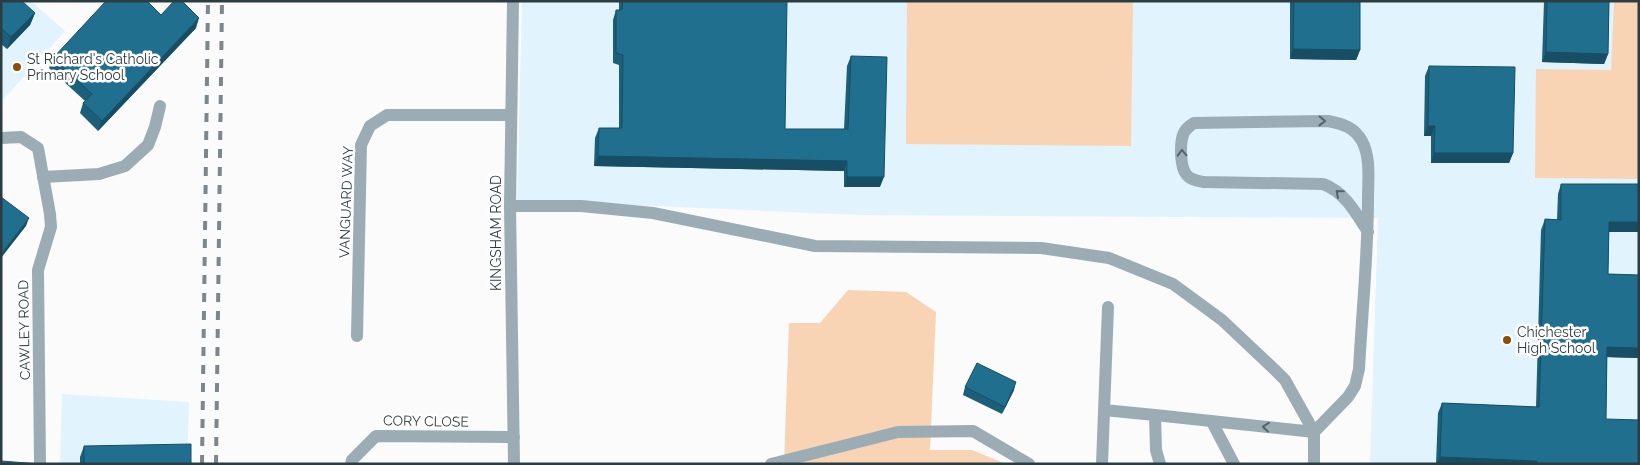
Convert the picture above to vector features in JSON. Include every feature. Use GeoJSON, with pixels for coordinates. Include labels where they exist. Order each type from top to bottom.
{"type":"FeatureCollection","features":[{"type":"Feature","properties":{"kind":"street","name":"KINGSHAM ROAD"},"geometry":{"type":"LineString","coordinates":[[513,1],[510,206],[514,464]]}},
{"type":"Feature","properties":{"kind":"street"},"geometry":{"type":"LineString","coordinates":[[44,177],[99,174],[125,166],[148,145],[160,106]]}},
{"type":"Feature","properties":{"kind":"street","name":"VANGUARD WAY"},"geometry":{"type":"LineString","coordinates":[[357,336],[361,145],[370,126],[387,115],[511,115]]}},
{"type":"Feature","properties":{"kind":"street"},"geometry":{"type":"LineString","coordinates":[[1314,432],[1348,397],[1354,386],[1359,369],[1368,232],[1367,154],[1362,142],[1354,131],[1343,124],[1328,121],[1194,123],[1183,134],[1183,167],[1187,176],[1195,181],[1323,184],[1342,195],[1352,206],[1368,232]]}},
{"type":"Feature","properties":{"kind":"street","name":"CAWLEY ROAD"},"geometry":{"type":"LineString","coordinates":[[1,138],[21,137],[38,148],[51,228],[38,270],[40,464]]}},
{"type":"Feature","properties":{"kind":"street"},"geometry":{"type":"LineString","coordinates":[[510,206],[581,206],[653,213],[815,246],[1041,248],[1109,258],[1173,284],[1222,320],[1285,380],[1314,432],[1314,464]]}},
{"type":"Feature","properties":{"kind":"street"},"geometry":{"type":"LineString","coordinates":[[1102,464],[1108,307]]}},
{"type":"Feature","properties":{"kind":"street"},"geometry":{"type":"LineString","coordinates":[[1104,410],[1314,432]]}},
{"type":"Feature","properties":{"kind":"street"},"geometry":{"type":"LineString","coordinates":[[1155,415],[1156,450],[1160,464]]}},
{"type":"Feature","properties":{"kind":"street"},"geometry":{"type":"LineString","coordinates":[[1212,422],[1234,464]]}},
{"type":"Feature","properties":{"kind":"street"},"geometry":{"type":"LineString","coordinates":[[771,464],[898,432],[973,431],[1029,464]]}},
{"type":"Feature","properties":{"kind":"street","name":"CORY CLOSE"},"geometry":{"type":"LineString","coordinates":[[352,464],[352,460],[376,436],[514,437]]}},
{"type":"Feature","properties":{"kind":"shaded area","name":"St Richard's Catholic Primary School"},"geometry":{"type":"Polygon","coordinates":[[[1,1],[31,1],[65,31],[1,102],[1,1]]]}},
{"type":"Feature","properties":{"kind":"shaded area","name":"Chichester High School"},"geometry":{"type":"Polygon","coordinates":[[[522,1],[1639,1],[1639,464],[1370,464],[1378,218],[860,215],[517,200],[522,1]]]}},
{"type":"Feature","properties":{"kind":"shaded area"},"geometry":{"type":"Polygon","coordinates":[[[907,1],[1133,1],[1131,146],[906,144],[907,1]]]}},
{"type":"Feature","properties":{"kind":"shaded area"},"geometry":{"type":"Polygon","coordinates":[[[1614,1],[1639,1],[1639,179],[1535,178],[1536,69],[1611,70],[1614,1]]]}},
{"type":"Feature","properties":{"kind":"shaded area"},"geometry":{"type":"Polygon","coordinates":[[[848,290],[906,292],[936,312],[930,450],[972,450],[1006,464],[784,464],[789,323],[820,323],[848,290]]]}},
{"type":"Feature","properties":{"kind":"shaded area"},"geometry":{"type":"Polygon","coordinates":[[[62,394],[189,402],[187,464],[60,464],[62,394]]]}},
{"type":"Feature","properties":{"kind":"building"},"geometry":{"type":"Polygon","coordinates":[[[1,1],[22,1],[35,13],[11,37],[1,28],[1,1]]]}},
{"type":"Feature","properties":{"kind":"building"},"geometry":{"type":"Polygon","coordinates":[[[106,1],[147,1],[161,15],[174,1],[182,1],[199,18],[102,121],[83,103],[92,94],[53,58],[106,1]]]}},
{"type":"Feature","properties":{"kind":"building"},"geometry":{"type":"Polygon","coordinates":[[[623,1],[787,1],[785,129],[848,129],[851,56],[887,57],[884,177],[847,177],[847,161],[598,156],[599,128],[622,128],[623,55],[616,53],[616,10],[622,10],[623,1]]]}},
{"type":"Feature","properties":{"kind":"building"},"geometry":{"type":"Polygon","coordinates":[[[1294,1],[1360,1],[1360,50],[1293,49],[1294,1]]]}},
{"type":"Feature","properties":{"kind":"building"},"geometry":{"type":"Polygon","coordinates":[[[1547,1],[1609,1],[1608,54],[1546,52],[1547,1]]]}},
{"type":"Feature","properties":{"kind":"building"},"geometry":{"type":"Polygon","coordinates":[[[1429,66],[1515,67],[1513,153],[1434,153],[1435,126],[1428,126],[1429,66]]]}},
{"type":"Feature","properties":{"kind":"building"},"geometry":{"type":"Polygon","coordinates":[[[1561,184],[1639,184],[1639,222],[1609,222],[1608,274],[1639,275],[1639,348],[1607,347],[1606,419],[1639,420],[1639,464],[1537,464],[1537,461],[1440,457],[1442,403],[1539,407],[1545,219],[1561,220],[1561,184]]]}},
{"type":"Feature","properties":{"kind":"building"},"geometry":{"type":"Polygon","coordinates":[[[1,197],[29,218],[2,253],[1,252],[1,197]]]}},
{"type":"Feature","properties":{"kind":"building"},"geometry":{"type":"Polygon","coordinates":[[[977,363],[1016,382],[1005,407],[965,387],[977,363]]]}},
{"type":"Feature","properties":{"kind":"building"},"geometry":{"type":"Polygon","coordinates":[[[191,444],[191,464],[84,464],[84,446],[191,444]]]}},
{"type":"Feature","properties":{"kind":"building"},"geometry":{"type":"Polygon","coordinates":[[[1,461],[40,464],[1,464],[1,461]]]}},
{"type":"Feature","properties":{"kind":"railway"},"geometry":{"type":"LineString","coordinates":[[202,464],[208,1]]}},
{"type":"Feature","properties":{"kind":"railway"},"geometry":{"type":"LineString","coordinates":[[216,464],[222,1]]}},
{"type":"Feature","properties":{"kind":"place","name":"St Richard's Catholic Primary School"},"geometry":{"type":"Point","coordinates":[17,67]}},
{"type":"Feature","properties":{"kind":"place","name":"Chichester High School"},"geometry":{"type":"Point","coordinates":[1507,340]}}]}
